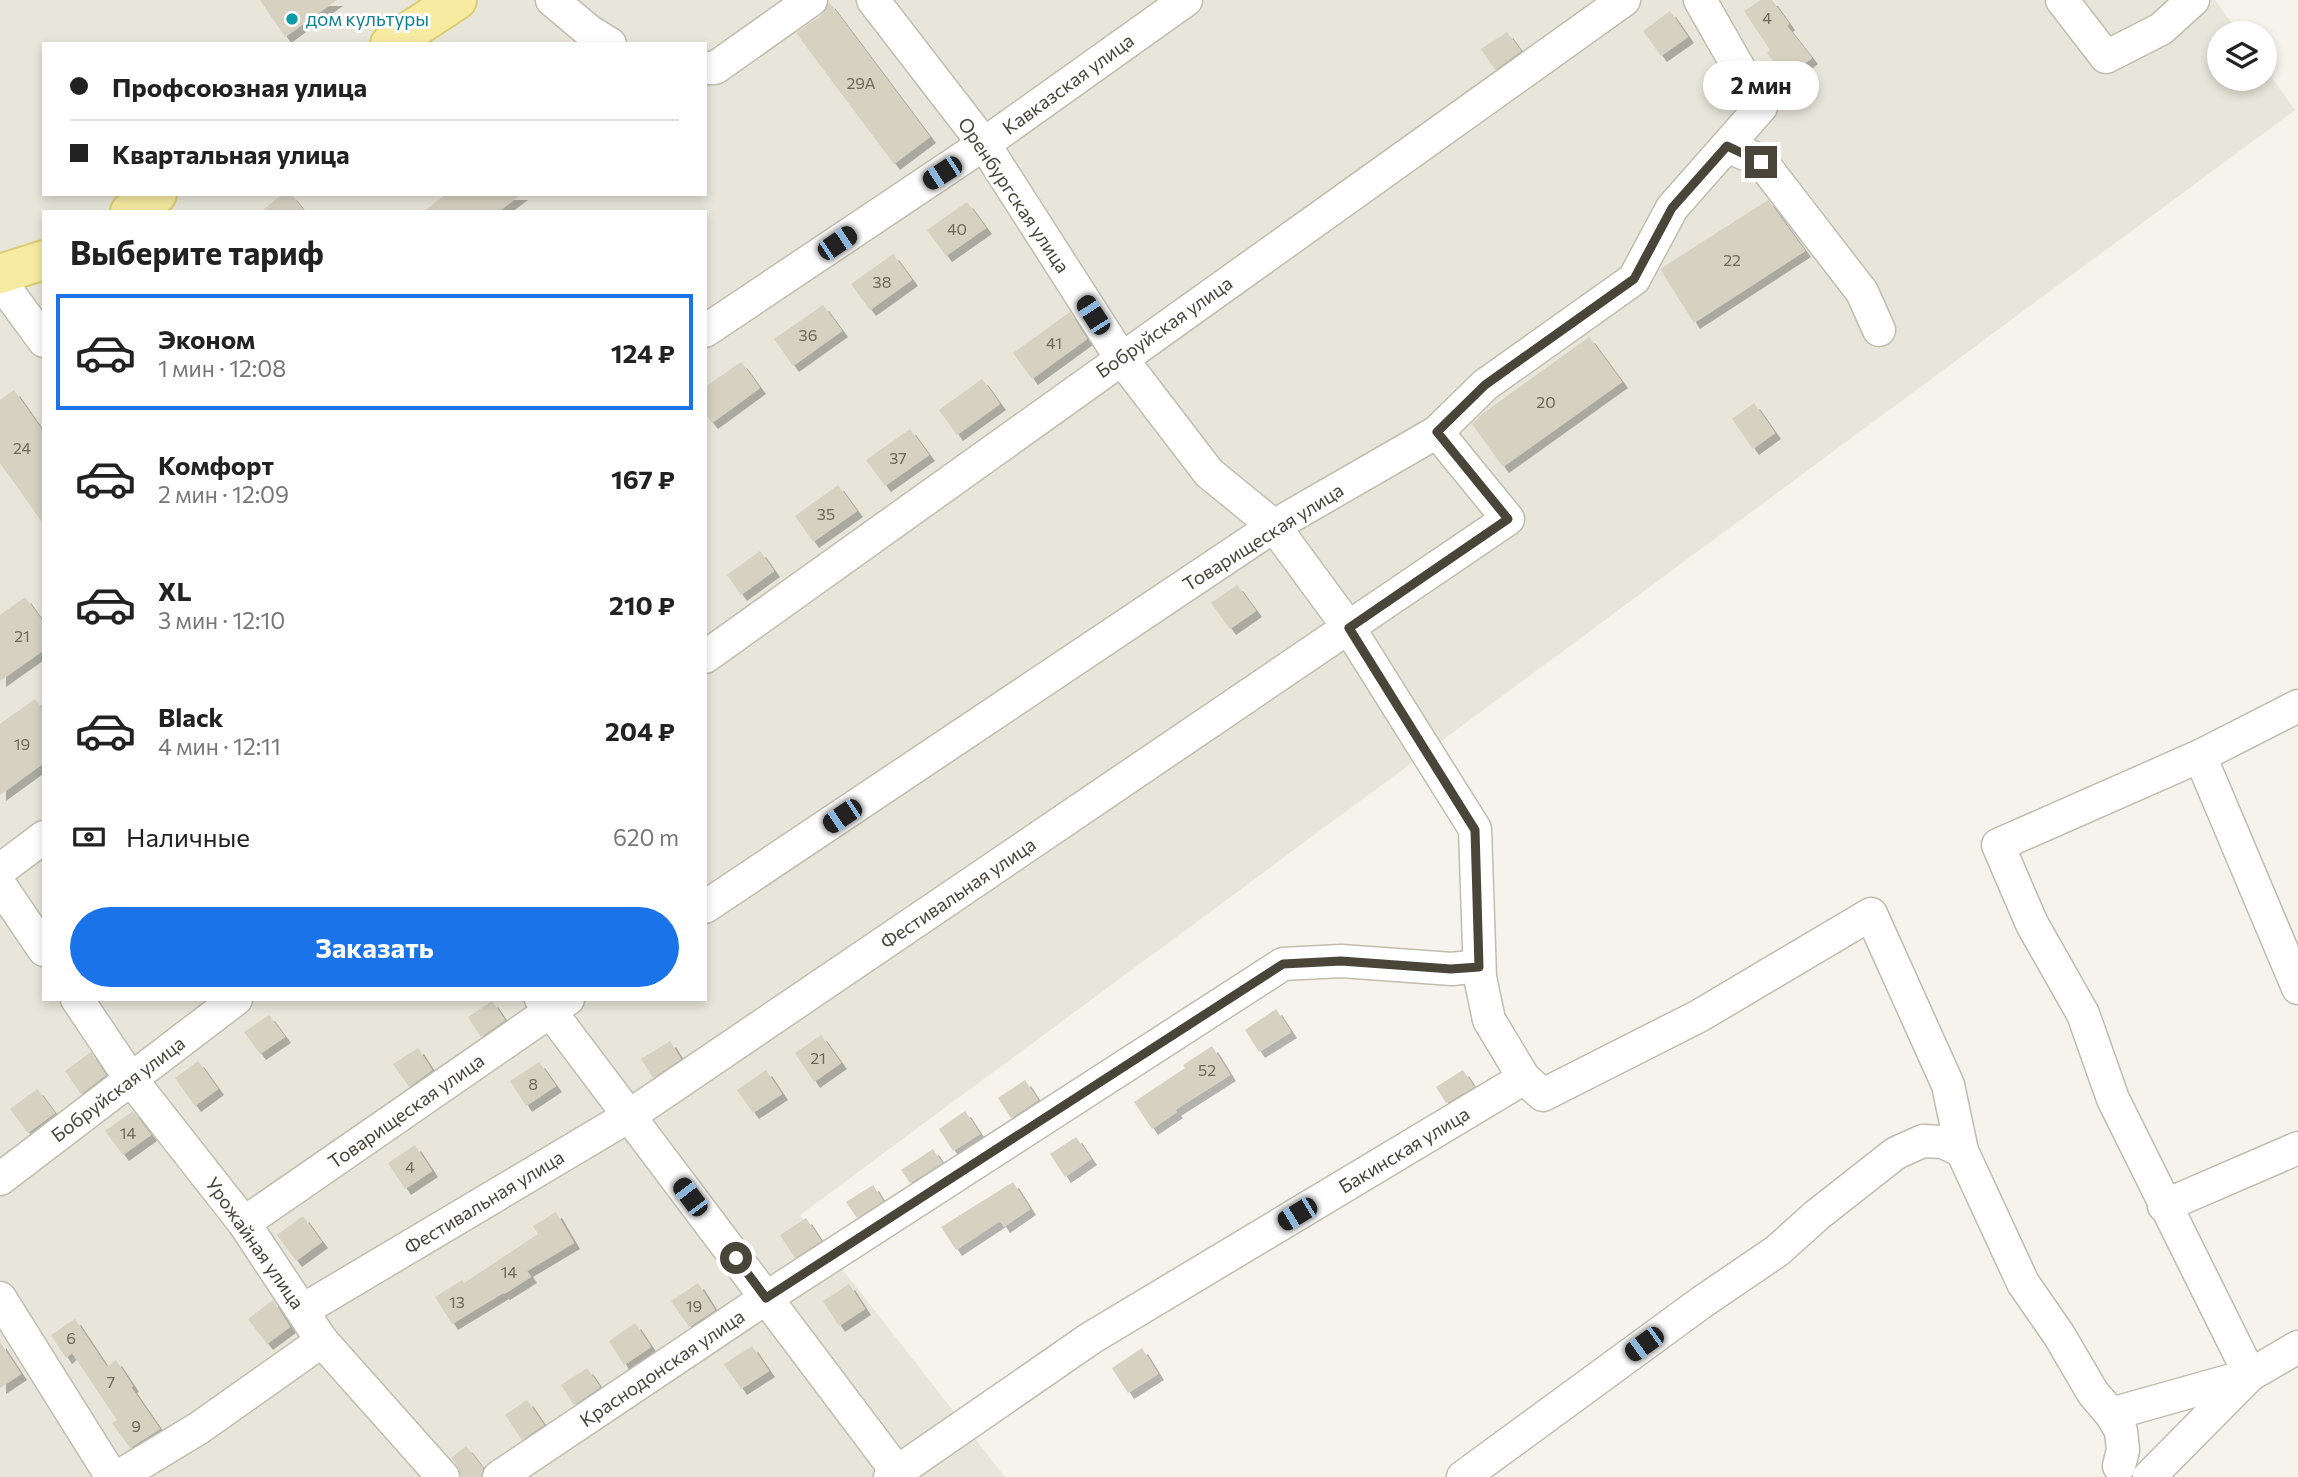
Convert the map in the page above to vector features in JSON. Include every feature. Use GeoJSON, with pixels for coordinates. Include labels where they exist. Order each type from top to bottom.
{"type":"FeatureCollection","features":[{"type":"Feature","properties":{"kind":"main road"},"geometry":{"type":"LineString","coordinates":[[393,42],[457,0]]}},
{"type":"Feature","properties":{"kind":"main road"},"geometry":{"type":"LineString","coordinates":[[133,210],[154,196]]}},
{"type":"Feature","properties":{"kind":"main road"},"geometry":{"type":"LineString","coordinates":[[0,274],[42,261]]}},
{"type":"Feature","properties":{"kind":"street"},"geometry":{"type":"LineString","coordinates":[[552,0],[607,42]]}},
{"type":"Feature","properties":{"kind":"street"},"geometry":{"type":"LineString","coordinates":[[707,68],[715,68],[811,0]]}},
{"type":"Feature","properties":{"kind":"street","name":"Оренбургская улица"},"geometry":{"type":"LineString","coordinates":[[873,0],[984,144],[1121,358],[1209,473],[1273,526],[1349,628],[1475,830],[1479,967]]}},
{"type":"Feature","properties":{"kind":"street","name":"Кавказская улица"},"geometry":{"type":"LineString","coordinates":[[707,330],[984,144],[1186,0]]}},
{"type":"Feature","properties":{"kind":"street","name":"Бобруйская улица"},"geometry":{"type":"LineString","coordinates":[[707,656],[1624,0]]}},
{"type":"Feature","properties":{"kind":"street","name":"Товарищеская улица"},"geometry":{"type":"LineString","coordinates":[[707,907],[1273,526],[1437,432],[1485,385],[1634,279],[1672,208],[1761,107],[1700,0]]}},
{"type":"Feature","properties":{"kind":"street"},"geometry":{"type":"LineString","coordinates":[[2062,0],[2106,58],[2161,29],[2193,0]]}},
{"type":"Feature","properties":{"kind":"street"},"geometry":{"type":"LineString","coordinates":[[1727,146],[1761,162],[1862,292],[1879,330]]}},
{"type":"Feature","properties":{"kind":"street"},"geometry":{"type":"LineString","coordinates":[[0,281],[42,338]]}},
{"type":"Feature","properties":{"kind":"street","name":"Фестивальная улица"},"geometry":{"type":"LineString","coordinates":[[303,1310],[629,1116],[1508,519],[1437,432]]}},
{"type":"Feature","properties":{"kind":"street"},"geometry":{"type":"LineString","coordinates":[[2250,1375],[2113,1099],[2083,1014],[2032,924],[1998,845],[2200,756],[2298,706]]}},
{"type":"Feature","properties":{"kind":"street"},"geometry":{"type":"LineString","coordinates":[[2200,756],[2298,988]]}},
{"type":"Feature","properties":{"kind":"street"},"geometry":{"type":"LineString","coordinates":[[0,870],[42,838]]}},
{"type":"Feature","properties":{"kind":"street"},"geometry":{"type":"LineString","coordinates":[[0,885],[42,947]]}},
{"type":"Feature","properties":{"kind":"street"},"geometry":{"type":"LineString","coordinates":[[1479,967],[1489,1020],[1524,1078],[1543,1095],[1699,1016],[1871,914],[1948,1085],[1962,1151],[2023,1283],[2059,1335],[2093,1394],[2111,1414],[2121,1431],[2123,1450],[2115,1473]]}},
{"type":"Feature","properties":{"kind":"street","name":"Краснодонская улица"},"geometry":{"type":"LineString","coordinates":[[499,1477],[766,1298],[1283,964],[1341,961],[1451,969],[1479,967]]}},
{"type":"Feature","properties":{"kind":"street","name":"Урожайная улица"},"geometry":{"type":"LineString","coordinates":[[78,1001],[131,1078],[244,1223],[322,1341],[443,1477]]}},
{"type":"Feature","properties":{"kind":"street","name":"Бобруйская улица"},"geometry":{"type":"LineString","coordinates":[[0,1179],[233,1001]]}},
{"type":"Feature","properties":{"kind":"street"},"geometry":{"type":"LineString","coordinates":[[553,1003],[629,1116],[896,1475]]}},
{"type":"Feature","properties":{"kind":"street","name":"Товарищеская улица"},"geometry":{"type":"LineString","coordinates":[[244,1223],[553,1003]]}},
{"type":"Feature","properties":{"kind":"street","name":"Бакинская улица"},"geometry":{"type":"LineString","coordinates":[[896,1475],[1091,1338],[1524,1078]]}},
{"type":"Feature","properties":{"kind":"street"},"geometry":{"type":"LineString","coordinates":[[1463,1477],[1702,1301],[1777,1251],[1817,1215],[1896,1153],[1923,1141],[1943,1142],[1962,1151]]}},
{"type":"Feature","properties":{"kind":"street"},"geometry":{"type":"LineString","coordinates":[[2164,1206],[2298,1148]]}},
{"type":"Feature","properties":{"kind":"street"},"geometry":{"type":"LineString","coordinates":[[0,1298],[112,1477]]}},
{"type":"Feature","properties":{"kind":"street"},"geometry":{"type":"LineString","coordinates":[[118,1477],[200,1428],[322,1341]]}},
{"type":"Feature","properties":{"kind":"street"},"geometry":{"type":"LineString","coordinates":[[2111,1414],[2250,1375],[2298,1347]]}},
{"type":"Feature","properties":{"kind":"street"},"geometry":{"type":"LineString","coordinates":[[2149,1477],[2250,1375]]}},
{"type":"Feature","properties":{"kind":"shaded area"},"geometry":{"type":"Polygon","coordinates":[[[0,0],[2215,0],[2230,21],[2207,21],[2207,91],[2277,91],[2277,85],[2295,110],[800,1215],[1005,1477],[0,1477],[0,0]]]}},
{"type":"Feature","properties":{"kind":"building","name":"дом культуры"},"geometry":{"type":"Polygon","coordinates":[[[260,0],[337,0],[285,37],[260,0]]]}},
{"type":"Feature","properties":{"kind":"building"},"geometry":{"type":"Polygon","coordinates":[[[1761,0],[1772,0],[1789,24],[1787,26],[1812,58],[1786,78],[1767,53],[1770,50],[1744,11],[1761,0]]]}},
{"type":"Feature","properties":{"kind":"building"},"geometry":{"type":"Polygon","coordinates":[[[829,2],[930,137],[894,164],[796,33],[822,15],[829,2]]]}},
{"type":"Feature","properties":{"kind":"building"},"geometry":{"type":"Polygon","coordinates":[[[1670,11],[1688,37],[1661,56],[1643,31],[1670,11]]]}},
{"type":"Feature","properties":{"kind":"building"},"geometry":{"type":"Polygon","coordinates":[[[1507,32],[1521,51],[1495,70],[1481,49],[1507,32]]]}},
{"type":"Feature","properties":{"kind":"building"},"geometry":{"type":"Polygon","coordinates":[[[280,196],[293,196],[303,210],[263,210],[280,196]]]}},
{"type":"Feature","properties":{"kind":"building"},"geometry":{"type":"Polygon","coordinates":[[[443,196],[519,196],[501,210],[426,210],[443,196]]]}},
{"type":"Feature","properties":{"kind":"building"},"geometry":{"type":"Polygon","coordinates":[[[1768,200],[1805,251],[1694,323],[1660,269],[1768,200]]]}},
{"type":"Feature","properties":{"kind":"building"},"geometry":{"type":"Polygon","coordinates":[[[967,202],[986,228],[946,256],[927,230],[967,202]]]}},
{"type":"Feature","properties":{"kind":"building"},"geometry":{"type":"Polygon","coordinates":[[[893,254],[912,280],[870,310],[851,284],[893,254]]]}},
{"type":"Feature","properties":{"kind":"building"},"geometry":{"type":"Polygon","coordinates":[[[823,305],[842,331],[793,366],[774,339],[823,305]]]}},
{"type":"Feature","properties":{"kind":"building"},"geometry":{"type":"Polygon","coordinates":[[[1070,312],[1087,339],[1032,379],[1013,353],[1070,312]]]}},
{"type":"Feature","properties":{"kind":"building"},"geometry":{"type":"Polygon","coordinates":[[[1589,337],[1622,382],[1503,467],[1472,424],[1589,337]]]}},
{"type":"Feature","properties":{"kind":"building"},"geometry":{"type":"Polygon","coordinates":[[[741,362],[760,388],[712,423],[707,417],[707,386],[741,362]]]}},
{"type":"Feature","properties":{"kind":"building"},"geometry":{"type":"Polygon","coordinates":[[[982,379],[1000,404],[957,435],[939,410],[982,379]]]}},
{"type":"Feature","properties":{"kind":"building"},"geometry":{"type":"Polygon","coordinates":[[[14,390],[42,430],[42,522],[0,463],[0,400],[14,390]]]}},
{"type":"Feature","properties":{"kind":"building"},"geometry":{"type":"Polygon","coordinates":[[[1754,403],[1775,433],[1753,449],[1732,419],[1754,403]]]}},
{"type":"Feature","properties":{"kind":"building"},"geometry":{"type":"Polygon","coordinates":[[[910,429],[929,455],[885,486],[866,460],[910,429]]]}},
{"type":"Feature","properties":{"kind":"building"},"geometry":{"type":"Polygon","coordinates":[[[838,485],[857,511],[813,542],[795,516],[838,485]]]}},
{"type":"Feature","properties":{"kind":"building"},"geometry":{"type":"Polygon","coordinates":[[[760,551],[774,571],[741,595],[727,575],[760,551]]]}},
{"type":"Feature","properties":{"kind":"building"},"geometry":{"type":"Polygon","coordinates":[[[1237,585],[1256,611],[1230,629],[1211,603],[1237,585]]]}},
{"type":"Feature","properties":{"kind":"building"},"geometry":{"type":"Polygon","coordinates":[[[25,597],[42,620],[42,651],[0,681],[0,615],[25,597]]]}},
{"type":"Feature","properties":{"kind":"building"},"geometry":{"type":"Polygon","coordinates":[[[35,699],[42,708],[42,764],[0,795],[0,724],[35,699]]]}},
{"type":"Feature","properties":{"kind":"building"},"geometry":{"type":"Polygon","coordinates":[[[492,1001],[505,1020],[481,1037],[468,1017],[492,1001]]]}},
{"type":"Feature","properties":{"kind":"building"},"geometry":{"type":"Polygon","coordinates":[[[1276,1009],[1291,1032],[1259,1052],[1245,1030],[1276,1009]]]}},
{"type":"Feature","properties":{"kind":"building"},"geometry":{"type":"Polygon","coordinates":[[[269,1015],[285,1037],[260,1054],[244,1032],[269,1015]]]}},
{"type":"Feature","properties":{"kind":"building"},"geometry":{"type":"Polygon","coordinates":[[[821,1035],[841,1063],[814,1082],[795,1053],[821,1035]]]}},
{"type":"Feature","properties":{"kind":"building"},"geometry":{"type":"Polygon","coordinates":[[[670,1041],[681,1059],[653,1078],[641,1059],[670,1041]]]}},
{"type":"Feature","properties":{"kind":"building"},"geometry":{"type":"Polygon","coordinates":[[[1212,1046],[1230,1075],[1175,1110],[1177,1112],[1152,1129],[1134,1102],[1185,1068],[1183,1065],[1212,1046]]]}},
{"type":"Feature","properties":{"kind":"building"},"geometry":{"type":"Polygon","coordinates":[[[418,1048],[432,1070],[409,1087],[393,1064],[418,1048]]]}},
{"type":"Feature","properties":{"kind":"building"},"geometry":{"type":"Polygon","coordinates":[[[91,1052],[106,1075],[81,1094],[65,1071],[91,1052]]]}},
{"type":"Feature","properties":{"kind":"building"},"geometry":{"type":"Polygon","coordinates":[[[198,1061],[218,1089],[195,1106],[175,1078],[198,1061]]]}},
{"type":"Feature","properties":{"kind":"building"},"geometry":{"type":"Polygon","coordinates":[[[539,1062],[556,1086],[526,1106],[510,1081],[539,1062]]]}},
{"type":"Feature","properties":{"kind":"building"},"geometry":{"type":"Polygon","coordinates":[[[766,1070],[782,1094],[753,1113],[737,1090],[766,1070]]]}},
{"type":"Feature","properties":{"kind":"building"},"geometry":{"type":"Polygon","coordinates":[[[1463,1070],[1474,1087],[1446,1103],[1436,1087],[1463,1070]]]}},
{"type":"Feature","properties":{"kind":"building"},"geometry":{"type":"Polygon","coordinates":[[[1025,1080],[1038,1100],[1011,1118],[998,1098],[1025,1080]]]}},
{"type":"Feature","properties":{"kind":"building"},"geometry":{"type":"Polygon","coordinates":[[[37,1089],[55,1113],[28,1133],[10,1109],[37,1089]]]}},
{"type":"Feature","properties":{"kind":"building"},"geometry":{"type":"Polygon","coordinates":[[[133,1111],[151,1135],[123,1155],[105,1131],[133,1111]]]}},
{"type":"Feature","properties":{"kind":"building"},"geometry":{"type":"Polygon","coordinates":[[[965,1111],[980,1134],[953,1151],[939,1129],[965,1111]]]}},
{"type":"Feature","properties":{"kind":"building"},"geometry":{"type":"Polygon","coordinates":[[[1076,1137],[1091,1159],[1065,1177],[1050,1154],[1076,1137]]]}},
{"type":"Feature","properties":{"kind":"building"},"geometry":{"type":"Polygon","coordinates":[[[415,1145],[432,1171],[405,1189],[388,1163],[415,1145]]]}},
{"type":"Feature","properties":{"kind":"building"},"geometry":{"type":"Polygon","coordinates":[[[933,1149],[942,1163],[910,1183],[901,1170],[933,1149]]]}},
{"type":"Feature","properties":{"kind":"building"},"geometry":{"type":"Polygon","coordinates":[[[1013,1182],[1030,1209],[1004,1227],[1000,1221],[956,1250],[941,1227],[1013,1182]]]}},
{"type":"Feature","properties":{"kind":"building"},"geometry":{"type":"Polygon","coordinates":[[[873,1185],[883,1201],[857,1218],[846,1202],[873,1185]]]}},
{"type":"Feature","properties":{"kind":"building"},"geometry":{"type":"Polygon","coordinates":[[[556,1212],[574,1243],[527,1271],[531,1277],[452,1324],[435,1297],[462,1280],[464,1283],[538,1234],[533,1226],[556,1212]]]}},
{"type":"Feature","properties":{"kind":"building"},"geometry":{"type":"Polygon","coordinates":[[[303,1216],[322,1242],[296,1261],[277,1235],[303,1216]]]}},
{"type":"Feature","properties":{"kind":"building"},"geometry":{"type":"Polygon","coordinates":[[[806,1218],[821,1241],[795,1258],[780,1235],[806,1218]]]}},
{"type":"Feature","properties":{"kind":"building"},"geometry":{"type":"Polygon","coordinates":[[[698,1283],[715,1310],[689,1327],[671,1301],[698,1283]]]}},
{"type":"Feature","properties":{"kind":"building"},"geometry":{"type":"Polygon","coordinates":[[[849,1284],[865,1309],[839,1326],[823,1301],[849,1284]]]}},
{"type":"Feature","properties":{"kind":"building"},"geometry":{"type":"Polygon","coordinates":[[[273,1300],[290,1327],[267,1344],[248,1319],[273,1300]]]}},
{"type":"Feature","properties":{"kind":"building"},"geometry":{"type":"Polygon","coordinates":[[[75,1319],[107,1367],[116,1360],[160,1429],[130,1448],[112,1423],[117,1420],[72,1353],[66,1358],[51,1335],[75,1319]]]}},
{"type":"Feature","properties":{"kind":"building"},"geometry":{"type":"Polygon","coordinates":[[[635,1323],[651,1347],[624,1365],[609,1341],[635,1323]]]}},
{"type":"Feature","properties":{"kind":"building"},"geometry":{"type":"Polygon","coordinates":[[[0,1342],[21,1374],[0,1388],[0,1342]]]}},
{"type":"Feature","properties":{"kind":"building"},"geometry":{"type":"Polygon","coordinates":[[[752,1346],[769,1371],[741,1389],[724,1364],[752,1346]]]}},
{"type":"Feature","properties":{"kind":"building"},"geometry":{"type":"Polygon","coordinates":[[[1142,1348],[1158,1374],[1128,1393],[1112,1368],[1142,1348]]]}},
{"type":"Feature","properties":{"kind":"building"},"geometry":{"type":"Polygon","coordinates":[[[587,1368],[600,1387],[574,1405],[561,1385],[587,1368]]]}},
{"type":"Feature","properties":{"kind":"building"},"geometry":{"type":"Polygon","coordinates":[[[527,1400],[544,1425],[522,1440],[505,1415],[527,1400]]]}},
{"type":"Feature","properties":{"kind":"building"},"geometry":{"type":"Polygon","coordinates":[[[466,1446],[483,1468],[481,1477],[461,1477],[451,1458],[466,1446]]]}},
{"type":"Feature","properties":{"kind":"place","name":"дом культуры"},"geometry":{"type":"Point","coordinates":[292,19]}},
{"type":"Feature","properties":{"kind":"route"},"geometry":{"type":"LineString","coordinates":[[736,1258],[766,1298],[1283,964],[1341,961],[1451,969],[1479,967],[1475,830],[1349,628],[1508,519],[1437,432],[1485,385],[1634,279],[1672,208],[1727,146],[1761,162]]}}]}
